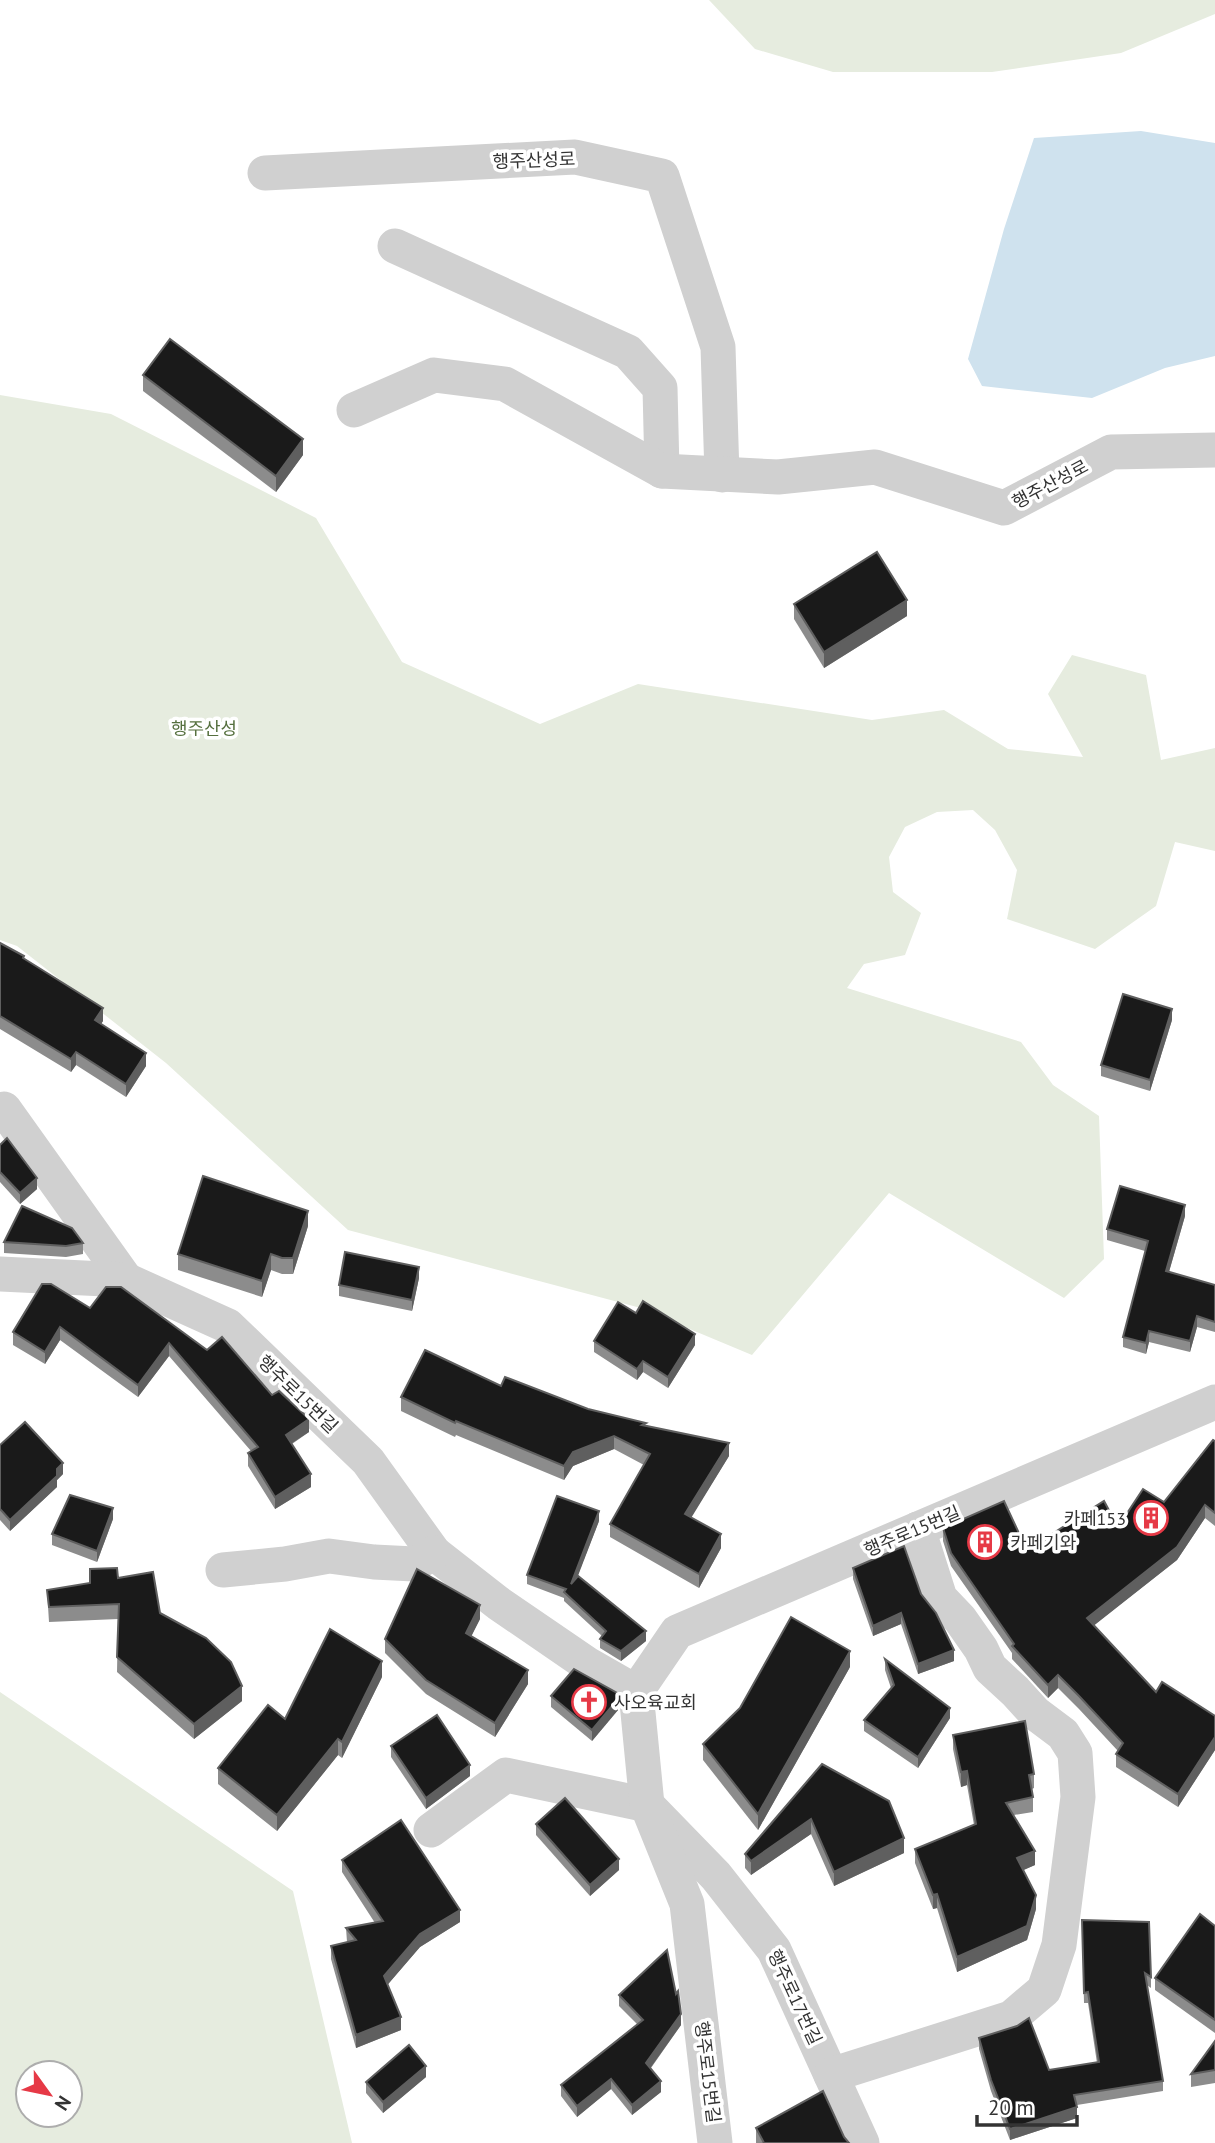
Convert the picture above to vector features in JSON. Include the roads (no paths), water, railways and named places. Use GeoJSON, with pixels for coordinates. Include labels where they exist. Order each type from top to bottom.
{"type":"FeatureCollection","features":[{"type":"Feature","properties":{"kind":"street","name":"행주산성로"},"geometry":{"type":"LineString","coordinates":[[265,173],[575,156],[662,176],[718,347],[722,475]]}},
{"type":"Feature","properties":{"kind":"street"},"geometry":{"type":"LineString","coordinates":[[396,246],[628,352],[660,388],[662,471]]}},
{"type":"Feature","properties":{"kind":"street","name":"행주산성로"},"geometry":{"type":"LineString","coordinates":[[354,410],[434,375],[505,384],[662,471],[778,477],[875,467],[1004,508],[1111,452],[1215,450]]}},
{"type":"Feature","properties":{"kind":"street"},"geometry":{"type":"LineString","coordinates":[[4,1109],[126,1280]]}},
{"type":"Feature","properties":{"kind":"street","name":"행주로15번길"},"geometry":{"type":"LineString","coordinates":[[0,1274],[126,1280],[228,1326],[368,1461],[434,1553],[531,1626],[587,1664],[636,1692]]}},
{"type":"Feature","properties":{"kind":"street","name":"행주로15번길"},"geometry":{"type":"LineString","coordinates":[[713,2141],[687,1904],[647,1804],[636,1692],[677,1632],[1215,1402]]}},
{"type":"Feature","properties":{"kind":"street"},"geometry":{"type":"LineString","coordinates":[[831,2075],[1011,2018],[1044,1990],[1059,1945],[1078,1797],[1075,1753],[1063,1734],[1035,1713],[990,1668],[981,1649],[960,1619],[940,1598],[918,1529]]}},
{"type":"Feature","properties":{"kind":"street"},"geometry":{"type":"LineString","coordinates":[[223,1570],[285,1564],[329,1556],[414,1564],[434,1553]]}},
{"type":"Feature","properties":{"kind":"street"},"geometry":{"type":"LineString","coordinates":[[431,1830],[506,1774],[647,1804]]}},
{"type":"Feature","properties":{"kind":"street","name":"행주로17번길"},"geometry":{"type":"LineString","coordinates":[[647,1804],[716,1876],[775,1950],[862,2143]]}},
{"type":"Feature","properties":{"kind":"water"},"geometry":{"type":"Polygon","coordinates":[[[1141,131],[1215,143],[1215,356],[1165,368],[1092,398],[982,386],[968,359],[1004,229],[1034,138],[1141,131]]]}},
{"type":"Feature","properties":{"kind":"place","name":"카페153"},"geometry":{"type":"Point","coordinates":[1151,1518]}},
{"type":"Feature","properties":{"kind":"place","name":"카페기와"},"geometry":{"type":"Point","coordinates":[985,1542]}},
{"type":"Feature","properties":{"kind":"place","name":"사오육교회"},"geometry":{"type":"Point","coordinates":[589,1702]}},
{"type":"Feature","properties":{"kind":"park label","name":"행주산성"},"geometry":{"type":"Point","coordinates":[204,728]}}]}
